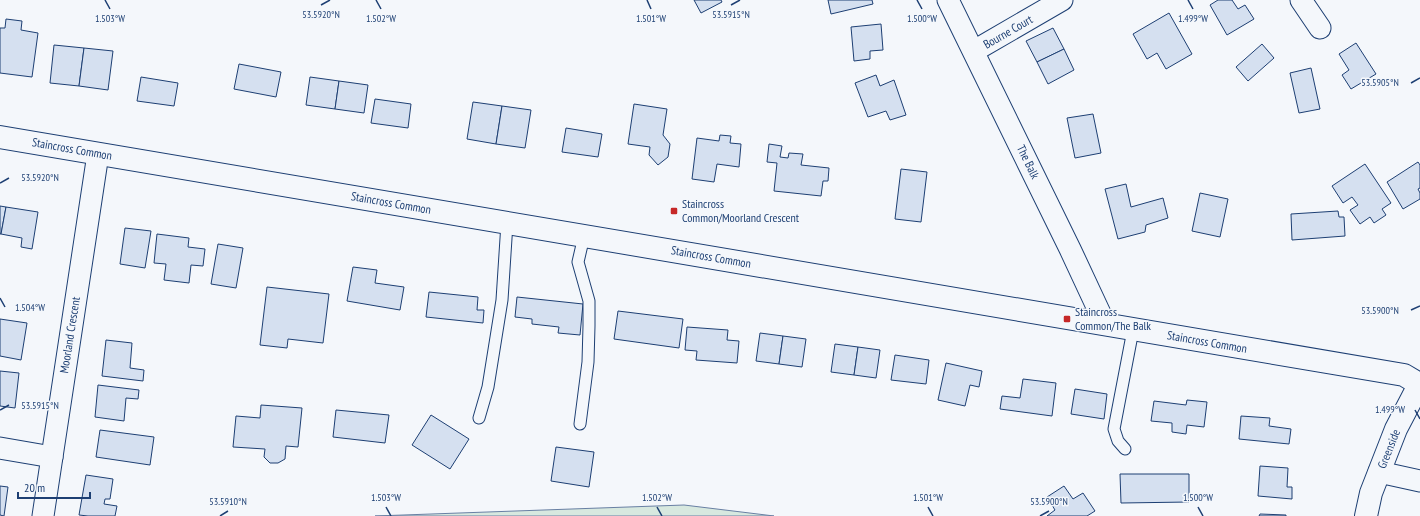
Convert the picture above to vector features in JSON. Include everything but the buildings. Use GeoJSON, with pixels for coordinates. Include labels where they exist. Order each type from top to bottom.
{"type":"FeatureCollection","features":[{"type":"Feature","properties":{"kind":"street","name":"The Balk"},"geometry":{"type":"LineString","coordinates":[[948,0],[1105,324]]}},
{"type":"Feature","properties":{"kind":"street","name":"Bourne Court"},"geometry":{"type":"LineString","coordinates":[[974,51],[1062,0]]}},
{"type":"Feature","properties":{"kind":"street"},"geometry":{"type":"LineString","coordinates":[[1301,0],[1320,28]]}},
{"type":"Feature","properties":{"kind":"street","name":"Staincross Common"},"geometry":{"type":"LineString","coordinates":[[0,137],[1404,375],[1419,384]]}},
{"type":"Feature","properties":{"kind":"street","name":"Moorland Crescent"},"geometry":{"type":"LineString","coordinates":[[43,516],[98,154]]}},
{"type":"Feature","properties":{"kind":"street","name":"Greenside"},"geometry":{"type":"LineString","coordinates":[[1366,516],[1371,493],[1396,429],[1419,384]]}},
{"type":"Feature","properties":{"kind":"street"},"geometry":{"type":"LineString","coordinates":[[0,448],[52,457]]}},
{"type":"Feature","properties":{"kind":"street"},"geometry":{"type":"LineString","coordinates":[[1379,472],[1420,481]]}},
{"type":"Feature","properties":{"kind":"lane"},"geometry":{"type":"LineString","coordinates":[[479,418],[488,387],[502,300],[507,223]]}},
{"type":"Feature","properties":{"kind":"lane"},"geometry":{"type":"LineString","coordinates":[[580,424],[588,362],[589,326],[589,301],[578,262],[584,236]]}},
{"type":"Feature","properties":{"kind":"lane"},"geometry":{"type":"LineString","coordinates":[[1125,449],[1118,441],[1114,429],[1133,330]]}},
{"type":"Feature","properties":{"kind":"shaded area"},"geometry":{"type":"Polygon","coordinates":[[[684,505],[774,516],[375,516],[684,505]]]}},
{"type":"Feature","properties":{"kind":"place","name":"Staincross Common/Moorland Crescent"},"geometry":{"type":"Point","coordinates":[674,211]}},
{"type":"Feature","properties":{"kind":"place","name":"Staincross Common/The Balk"},"geometry":{"type":"Point","coordinates":[1067,319]}}]}
